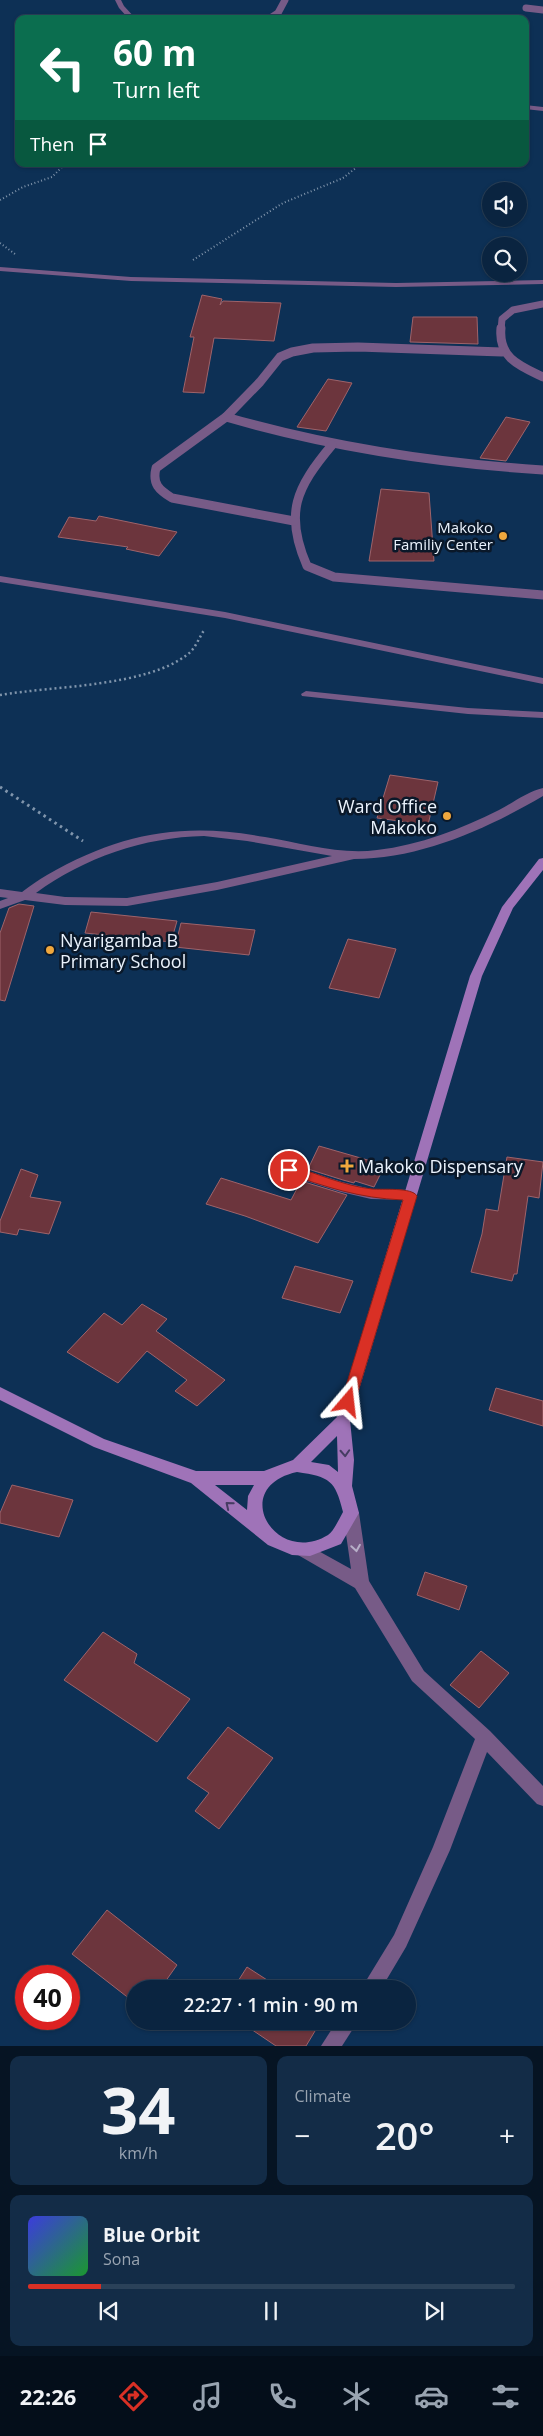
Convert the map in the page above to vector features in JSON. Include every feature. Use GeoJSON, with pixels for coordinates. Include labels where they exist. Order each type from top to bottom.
{"type":"FeatureCollection","features":[{"type":"Feature","properties":{"kind":"street"},"geometry":{"type":"LineString","coordinates":[[108,0],[131,15]]}},
{"type":"Feature","properties":{"kind":"street"},"geometry":{"type":"LineString","coordinates":[[118,0],[121,7]]}},
{"type":"Feature","properties":{"kind":"street"},"geometry":{"type":"LineString","coordinates":[[529,107],[543,109]]}},
{"type":"Feature","properties":{"kind":"street"},"geometry":{"type":"LineString","coordinates":[[0,269],[131,279],[396,285],[543,282]]}},
{"type":"Feature","properties":{"kind":"street"},"geometry":{"type":"LineString","coordinates":[[0,579],[225,616],[543,681]]}},
{"type":"Feature","properties":{"kind":"street"},"geometry":{"type":"LineString","coordinates":[[306,694],[468,711],[543,716]]}},
{"type":"Feature","properties":{"kind":"street"},"geometry":{"type":"LineString","coordinates":[[0,899],[24,895],[98,903],[150,900],[356,855],[429,843],[487,819],[543,791]]}},
{"type":"Feature","properties":{"kind":"street"},"geometry":{"type":"LineString","coordinates":[[24,895],[52,876],[101,855],[151,837],[182,833],[214,833],[356,855]]}},
{"type":"Feature","properties":{"kind":"street"},"geometry":{"type":"LineString","coordinates":[[543,862],[508,907],[476,976],[342,1420],[346,1460],[344,1486],[361,1583],[418,1676],[484,1737],[543,1798]]}},
{"type":"Feature","properties":{"kind":"street"},"geometry":{"type":"LineString","coordinates":[[289,1170],[341,1187],[371,1194],[410,1196]]}},
{"type":"Feature","properties":{"kind":"street"},"geometry":{"type":"LineString","coordinates":[[0,1393],[99,1443],[196,1478],[280,1546],[304,1550],[361,1583]]}},
{"type":"Feature","properties":{"kind":"street"},"geometry":{"type":"LineString","coordinates":[[297,1466],[342,1420]]}},
{"type":"Feature","properties":{"kind":"street"},"geometry":{"type":"LineString","coordinates":[[262,1531],[255,1518],[254,1504],[258,1490],[267,1478],[281,1470],[297,1466],[324,1470],[344,1486]]}},
{"type":"Feature","properties":{"kind":"street"},"geometry":{"type":"LineString","coordinates":[[196,1478],[267,1478]]}},
{"type":"Feature","properties":{"kind":"street"},"geometry":{"type":"LineString","coordinates":[[304,1550],[335,1539],[350,1513]]}},
{"type":"Feature","properties":{"kind":"street"},"geometry":{"type":"LineString","coordinates":[[376,1980],[400,1941],[441,1850],[484,1737]]}},
{"type":"Feature","properties":{"kind":"street"},"geometry":{"type":"LineString","coordinates":[[330,2046],[342,2030]]}},
{"type":"Feature","properties":{"kind":"lane"},"geometry":{"type":"LineString","coordinates":[[275,15],[285,0]]}},
{"type":"Feature","properties":{"kind":"lane"},"geometry":{"type":"LineString","coordinates":[[526,8],[543,10]]}},
{"type":"Feature","properties":{"kind":"lane"},"geometry":{"type":"LineString","coordinates":[[502,352],[499,337],[502,319],[513,310],[543,304]]}},
{"type":"Feature","properties":{"kind":"lane"},"geometry":{"type":"LineString","coordinates":[[294,521],[172,498],[157,490],[153,478],[156,468],[226,417],[260,382],[280,356],[313,348],[358,346],[502,352],[517,364],[543,377]]}},
{"type":"Feature","properties":{"kind":"lane"},"geometry":{"type":"LineString","coordinates":[[226,417],[285,435],[332,445],[435,461],[543,470]]}},
{"type":"Feature","properties":{"kind":"lane"},"geometry":{"type":"LineString","coordinates":[[332,445],[307,478],[300,495],[294,521],[298,545],[307,566],[334,577],[384,584],[543,594]]}},
{"type":"Feature","properties":{"kind":"path"},"geometry":{"type":"LineString","coordinates":[[0,200],[23,186],[52,177],[64,167]]}},
{"type":"Feature","properties":{"kind":"path"},"geometry":{"type":"LineString","coordinates":[[193,260],[283,203],[343,178],[357,167]]}},
{"type":"Feature","properties":{"kind":"path"},"geometry":{"type":"LineString","coordinates":[[0,695],[118,679],[148,673],[175,664],[188,655],[196,646],[207,626]]}},
{"type":"Feature","properties":{"kind":"path"},"geometry":{"type":"LineString","coordinates":[[0,787],[101,855]]}},
{"type":"Feature","properties":{"kind":"building"},"geometry":{"type":"Polygon","coordinates":[[[202,295],[222,299],[220,305],[223,301],[281,303],[274,341],[214,338],[204,393],[183,392],[194,337],[190,337],[202,295]]]}},
{"type":"Feature","properties":{"kind":"building"},"geometry":{"type":"Polygon","coordinates":[[[413,317],[477,317],[478,344],[410,342],[413,317]]]}},
{"type":"Feature","properties":{"kind":"building"},"geometry":{"type":"Polygon","coordinates":[[[328,379],[352,383],[326,431],[297,427],[328,379]]]}},
{"type":"Feature","properties":{"kind":"building"},"geometry":{"type":"Polygon","coordinates":[[[506,417],[530,422],[506,461],[480,458],[506,417]]]}},
{"type":"Feature","properties":{"kind":"building"},"geometry":{"type":"Polygon","coordinates":[[[381,489],[429,493],[434,561],[369,561],[381,489]]]}},
{"type":"Feature","properties":{"kind":"building"},"geometry":{"type":"Polygon","coordinates":[[[99,516],[177,532],[159,556],[126,549],[128,547],[58,537],[69,517],[96,521],[99,516]]]}},
{"type":"Feature","properties":{"kind":"building"},"geometry":{"type":"Polygon","coordinates":[[[390,775],[438,782],[428,825],[377,818],[390,775]]]}},
{"type":"Feature","properties":{"kind":"building"},"geometry":{"type":"Polygon","coordinates":[[[19,904],[34,906],[5,1001],[0,1000],[0,933],[9,908],[19,904]]]}},
{"type":"Feature","properties":{"kind":"building"},"geometry":{"type":"Polygon","coordinates":[[[91,912],[177,921],[171,942],[85,933],[91,912]]]}},
{"type":"Feature","properties":{"kind":"building"},"geometry":{"type":"Polygon","coordinates":[[[181,923],[255,930],[249,955],[175,947],[181,923]]]}},
{"type":"Feature","properties":{"kind":"building"},"geometry":{"type":"Polygon","coordinates":[[[348,939],[396,949],[379,998],[329,988],[348,939]]]}},
{"type":"Feature","properties":{"kind":"building","name":"Makoko Dispensary"},"geometry":{"type":"Polygon","coordinates":[[[319,1146],[385,1165],[374,1187],[355,1181],[354,1183],[343,1180],[308,1169],[319,1146]]]}},
{"type":"Feature","properties":{"kind":"building"},"geometry":{"type":"Polygon","coordinates":[[[507,1157],[543,1162],[539,1198],[528,1196],[517,1274],[514,1274],[512,1281],[471,1272],[482,1234],[486,1209],[498,1211],[507,1157]]]}},
{"type":"Feature","properties":{"kind":"building"},"geometry":{"type":"Polygon","coordinates":[[[21,1169],[38,1175],[30,1197],[61,1202],[49,1234],[19,1229],[17,1235],[0,1232],[0,1221],[21,1169]]]}},
{"type":"Feature","properties":{"kind":"building"},"geometry":{"type":"Polygon","coordinates":[[[221,1178],[291,1200],[301,1181],[347,1195],[318,1243],[206,1204],[221,1178]]]}},
{"type":"Feature","properties":{"kind":"building"},"geometry":{"type":"Polygon","coordinates":[[[295,1266],[353,1281],[340,1313],[282,1298],[295,1266]]]}},
{"type":"Feature","properties":{"kind":"building"},"geometry":{"type":"Polygon","coordinates":[[[142,1304],[167,1319],[156,1331],[225,1380],[197,1406],[175,1391],[187,1380],[147,1351],[118,1383],[67,1352],[104,1313],[122,1325],[142,1304]]]}},
{"type":"Feature","properties":{"kind":"building"},"geometry":{"type":"Polygon","coordinates":[[[496,1388],[543,1401],[543,1426],[489,1410],[496,1388]]]}},
{"type":"Feature","properties":{"kind":"building"},"geometry":{"type":"Polygon","coordinates":[[[12,1485],[73,1500],[59,1537],[0,1523],[0,1513],[12,1485]]]}},
{"type":"Feature","properties":{"kind":"building"},"geometry":{"type":"Polygon","coordinates":[[[425,1572],[467,1586],[459,1610],[417,1595],[425,1572]]]}},
{"type":"Feature","properties":{"kind":"building"},"geometry":{"type":"Polygon","coordinates":[[[103,1632],[137,1654],[134,1663],[190,1699],[157,1742],[64,1680],[103,1632]]]}},
{"type":"Feature","properties":{"kind":"building"},"geometry":{"type":"Polygon","coordinates":[[[481,1651],[509,1673],[479,1708],[450,1685],[481,1651]]]}},
{"type":"Feature","properties":{"kind":"building"},"geometry":{"type":"Polygon","coordinates":[[[228,1727],[273,1758],[219,1829],[195,1811],[209,1793],[187,1778],[228,1727]]]}},
{"type":"Feature","properties":{"kind":"building"},"geometry":{"type":"Polygon","coordinates":[[[107,1910],[177,1965],[166,1980],[126,1980],[126,1996],[72,1954],[107,1910]]]}},
{"type":"Feature","properties":{"kind":"building"},"geometry":{"type":"Polygon","coordinates":[[[247,1967],[267,1980],[239,1980],[247,1967]]]}},
{"type":"Feature","properties":{"kind":"building"},"geometry":{"type":"Polygon","coordinates":[[[252,2030],[316,2030],[306,2046],[276,2046],[252,2030]]]}},
{"type":"Feature","properties":{"kind":"place","name":"Makoko Familiy Center"},"geometry":{"type":"Point","coordinates":[503,536]}},
{"type":"Feature","properties":{"kind":"place","name":"Ward Office Makoko"},"geometry":{"type":"Point","coordinates":[447,816]}},
{"type":"Feature","properties":{"kind":"place","name":"Nyarigamba B Primary School"},"geometry":{"type":"Point","coordinates":[50,950]}},
{"type":"Feature","properties":{"kind":"place","name":"Makoko Dispensary"},"geometry":{"type":"Point","coordinates":[347,1166]}},
{"type":"Feature","properties":{"kind":"route"},"geometry":{"type":"LineString","coordinates":[[289,1170],[341,1187],[371,1194],[410,1196],[389,1271],[348,1402]]}}]}
